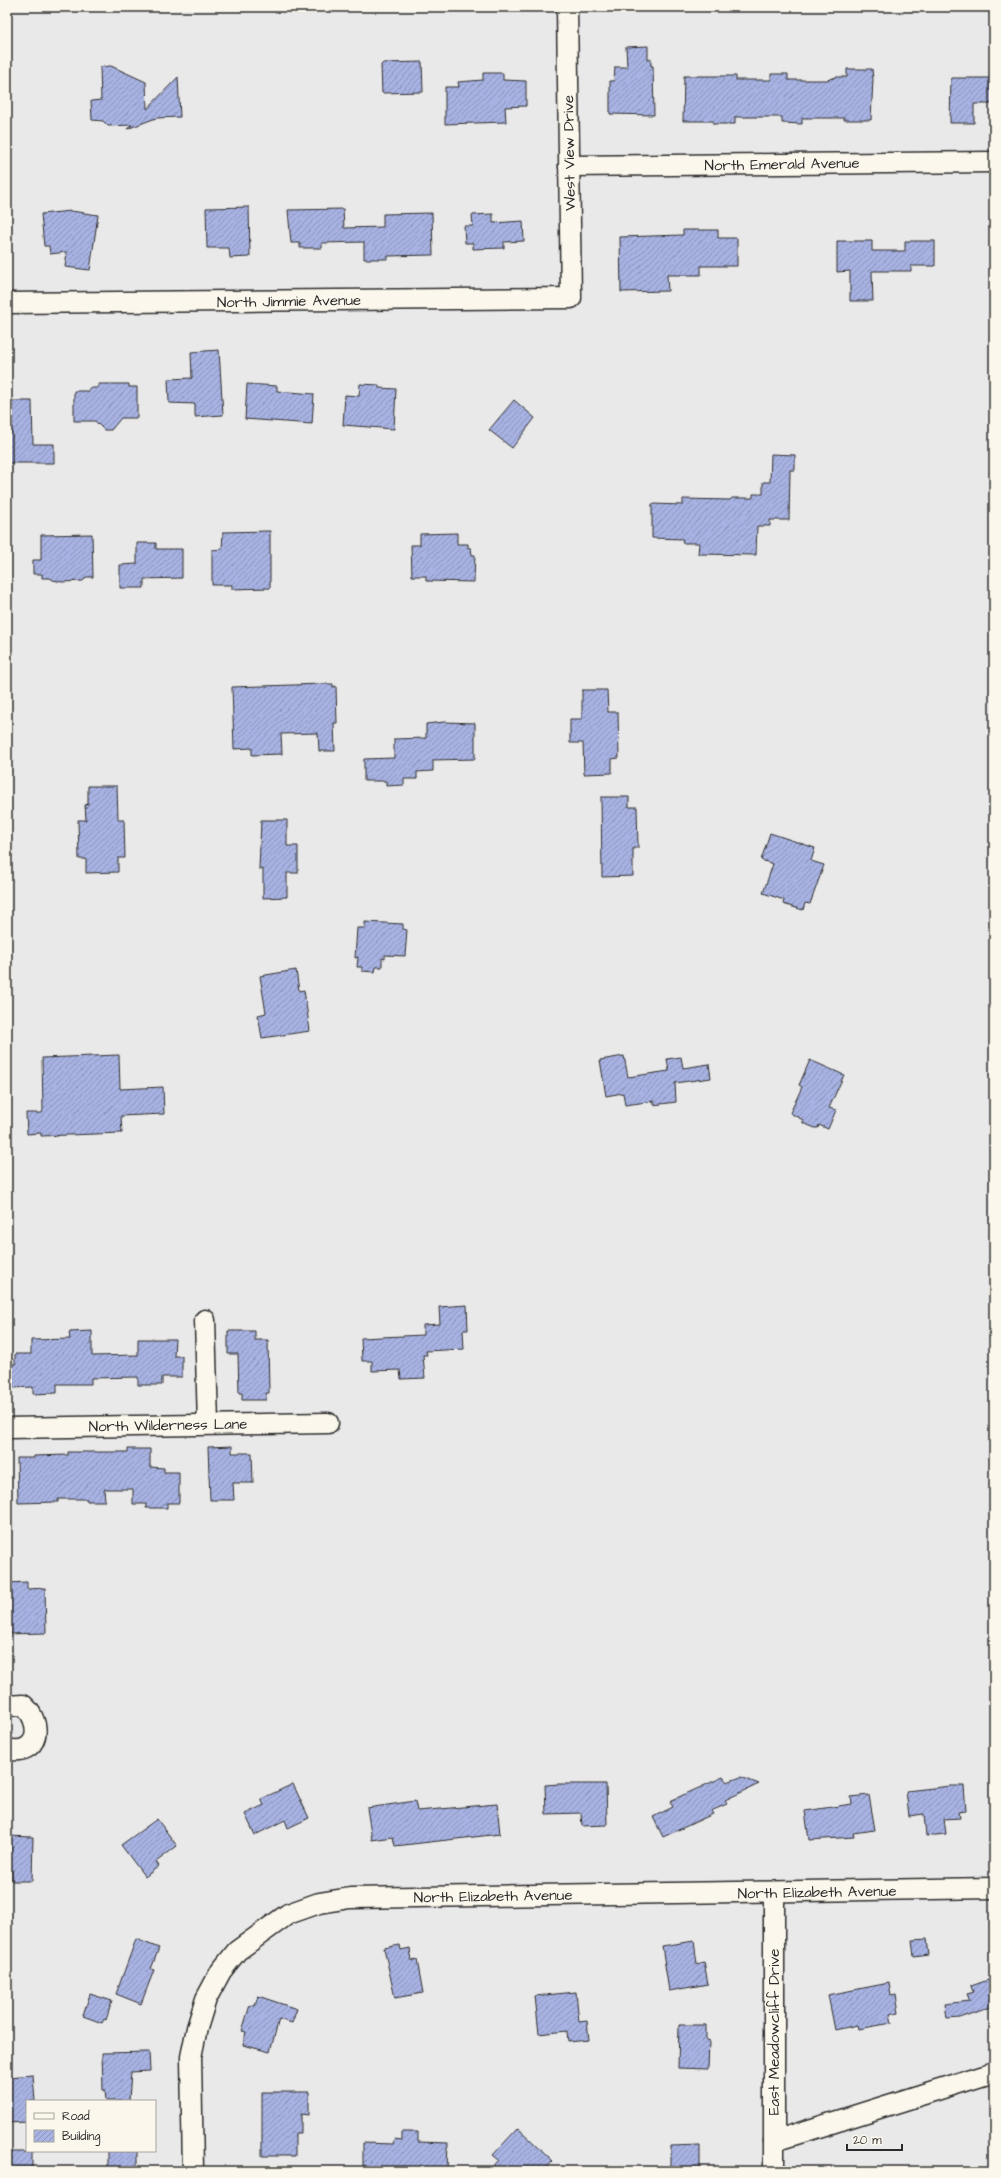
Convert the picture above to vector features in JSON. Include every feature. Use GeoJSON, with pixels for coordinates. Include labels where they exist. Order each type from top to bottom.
{"type":"FeatureCollection","features":[{"type":"Feature","properties":{"kind":"street","name":"West View Drive"},"geometry":{"type":"LineString","coordinates":[[567,7],[571,298]]}},
{"type":"Feature","properties":{"kind":"street","name":"North Emerald Avenue"},"geometry":{"type":"LineString","coordinates":[[569,166],[994,162]]}},
{"type":"Feature","properties":{"kind":"street","name":"North Jimmie Avenue"},"geometry":{"type":"LineString","coordinates":[[7,303],[571,298]]}},
{"type":"Feature","properties":{"kind":"street"},"geometry":{"type":"LineString","coordinates":[[205,1320],[208,1424]]}},
{"type":"Feature","properties":{"kind":"street","name":"North Wilderness Lane"},"geometry":{"type":"LineString","coordinates":[[7,1428],[328,1423]]}},
{"type":"Feature","properties":{"kind":"street"},"geometry":{"type":"LineString","coordinates":[[7,1706],[23,1705],[31,1712],[35,1720],[36,1730],[34,1740],[27,1747],[18,1751],[7,1749]]}},
{"type":"Feature","properties":{"kind":"street","name":"North Elizabeth Avenue"},"geometry":{"type":"LineString","coordinates":[[193,2171],[191,2057],[197,2028],[206,1999],[221,1971],[237,1951],[288,1914],[319,1903],[350,1898],[774,1893],[994,1888]]}},
{"type":"Feature","properties":{"kind":"street","name":"East Meadowcliff Drive"},"geometry":{"type":"LineString","coordinates":[[774,1893],[774,2171]]}},
{"type":"Feature","properties":{"kind":"street"},"geometry":{"type":"LineString","coordinates":[[774,2140],[994,2072]]}},
{"type":"Feature","properties":{"kind":"building"},"geometry":{"type":"Polygon","coordinates":[[[648,46],[648,60],[651,59],[651,66],[653,66],[654,115],[610,114],[610,81],[614,81],[615,67],[627,67],[626,47],[648,46]]]}},
{"type":"Feature","properties":{"kind":"building"},"geometry":{"type":"Polygon","coordinates":[[[422,62],[423,92],[382,93],[381,65],[383,63],[422,62]]]}},
{"type":"Feature","properties":{"kind":"building"},"geometry":{"type":"Polygon","coordinates":[[[111,66],[146,82],[147,109],[178,77],[180,117],[156,118],[127,129],[132,125],[108,126],[103,121],[92,120],[91,101],[101,100],[100,67],[111,66]]]}},
{"type":"Feature","properties":{"kind":"building"},"geometry":{"type":"Polygon","coordinates":[[[847,69],[872,69],[871,120],[844,120],[845,118],[802,118],[802,124],[782,123],[782,117],[735,117],[735,124],[713,124],[713,121],[683,121],[684,76],[736,76],[736,80],[771,80],[771,74],[788,74],[788,80],[827,80],[836,77],[847,77],[847,69]]]}},
{"type":"Feature","properties":{"kind":"building"},"geometry":{"type":"Polygon","coordinates":[[[483,73],[503,73],[503,80],[526,81],[526,106],[505,107],[506,122],[445,124],[445,87],[459,87],[458,82],[483,80],[483,73]]]}},
{"type":"Feature","properties":{"kind":"building"},"geometry":{"type":"Polygon","coordinates":[[[951,78],[994,78],[994,104],[974,104],[974,123],[950,123],[951,78]]]}},
{"type":"Feature","properties":{"kind":"building"},"geometry":{"type":"Polygon","coordinates":[[[249,207],[250,257],[230,258],[229,248],[207,248],[206,208],[249,207]]]}},
{"type":"Feature","properties":{"kind":"building"},"geometry":{"type":"Polygon","coordinates":[[[343,209],[344,228],[383,227],[383,214],[432,213],[433,255],[388,256],[388,259],[364,259],[364,242],[322,243],[322,248],[300,248],[300,243],[291,243],[288,210],[343,209]]]}},
{"type":"Feature","properties":{"kind":"building"},"geometry":{"type":"Polygon","coordinates":[[[71,211],[98,215],[90,270],[65,267],[67,252],[50,254],[49,246],[44,246],[41,214],[71,211]]]}},
{"type":"Feature","properties":{"kind":"building"},"geometry":{"type":"Polygon","coordinates":[[[493,214],[493,223],[523,221],[524,241],[504,242],[504,248],[473,249],[473,243],[465,243],[464,226],[473,226],[472,215],[493,214]]]}},
{"type":"Feature","properties":{"kind":"building"},"geometry":{"type":"Polygon","coordinates":[[[683,230],[718,230],[718,238],[737,238],[737,266],[701,266],[701,275],[667,275],[668,291],[621,292],[620,237],[683,235],[683,230]]]}},
{"type":"Feature","properties":{"kind":"building"},"geometry":{"type":"Polygon","coordinates":[[[837,241],[872,241],[872,251],[905,251],[905,241],[935,241],[935,266],[911,266],[911,271],[872,271],[873,301],[850,301],[850,271],[837,272],[837,241]]]}},
{"type":"Feature","properties":{"kind":"building"},"geometry":{"type":"Polygon","coordinates":[[[219,350],[223,415],[195,417],[195,404],[169,403],[168,379],[192,378],[191,352],[219,350]]]}},
{"type":"Feature","properties":{"kind":"building"},"geometry":{"type":"Polygon","coordinates":[[[98,384],[129,384],[129,387],[137,387],[137,418],[121,418],[111,430],[104,430],[95,421],[74,421],[74,391],[89,391],[89,388],[98,388],[98,384]]]}},
{"type":"Feature","properties":{"kind":"building"},"geometry":{"type":"Polygon","coordinates":[[[247,384],[277,386],[277,391],[314,394],[312,424],[245,419],[247,384]]]}},
{"type":"Feature","properties":{"kind":"building"},"geometry":{"type":"Polygon","coordinates":[[[360,384],[379,385],[379,388],[396,389],[394,429],[343,425],[345,395],[359,396],[360,384]]]}},
{"type":"Feature","properties":{"kind":"building"},"geometry":{"type":"Polygon","coordinates":[[[514,400],[535,418],[512,448],[489,430],[514,400]]]}},
{"type":"Feature","properties":{"kind":"building"},"geometry":{"type":"Polygon","coordinates":[[[11,401],[32,401],[33,444],[54,444],[54,463],[7,463],[7,423],[11,423],[11,401]]]}},
{"type":"Feature","properties":{"kind":"building"},"geometry":{"type":"Polygon","coordinates":[[[771,454],[795,455],[795,470],[790,470],[789,520],[770,520],[770,526],[757,526],[756,555],[698,554],[699,543],[682,543],[683,539],[652,538],[652,504],[683,505],[683,499],[730,500],[732,498],[753,498],[753,494],[763,494],[763,482],[770,482],[771,454]]]}},
{"type":"Feature","properties":{"kind":"building"},"geometry":{"type":"Polygon","coordinates":[[[270,531],[270,588],[232,589],[232,585],[212,585],[212,550],[222,549],[223,532],[270,531]]]}},
{"type":"Feature","properties":{"kind":"building"},"geometry":{"type":"Polygon","coordinates":[[[457,533],[457,544],[468,544],[468,548],[471,548],[472,555],[475,555],[474,582],[426,581],[426,576],[412,576],[411,545],[420,545],[420,534],[457,533]]]}},
{"type":"Feature","properties":{"kind":"building"},"geometry":{"type":"Polygon","coordinates":[[[92,534],[93,577],[86,577],[83,581],[62,582],[50,578],[42,578],[42,574],[33,574],[33,560],[41,560],[41,535],[92,534]]]}},
{"type":"Feature","properties":{"kind":"building"},"geometry":{"type":"Polygon","coordinates":[[[137,543],[156,543],[156,549],[182,549],[182,578],[144,579],[144,588],[120,588],[120,565],[137,564],[137,543]]]}},
{"type":"Feature","properties":{"kind":"building"},"geometry":{"type":"Polygon","coordinates":[[[333,684],[333,687],[336,686],[337,723],[334,723],[335,751],[319,751],[318,733],[281,734],[282,754],[252,755],[252,748],[234,749],[232,687],[333,684]]]}},
{"type":"Feature","properties":{"kind":"building"},"geometry":{"type":"Polygon","coordinates":[[[582,690],[607,690],[608,712],[618,712],[619,758],[612,759],[612,773],[584,774],[583,743],[570,743],[570,719],[582,719],[582,690]]]}},
{"type":"Feature","properties":{"kind":"building"},"geometry":{"type":"Polygon","coordinates":[[[444,722],[475,723],[475,759],[433,760],[433,771],[417,772],[417,779],[404,779],[404,785],[386,786],[386,781],[364,781],[364,759],[394,758],[394,739],[426,738],[426,724],[444,722]]]}},
{"type":"Feature","properties":{"kind":"building"},"geometry":{"type":"Polygon","coordinates":[[[88,786],[117,786],[118,820],[124,820],[125,858],[118,858],[118,872],[86,873],[86,859],[79,859],[78,820],[86,820],[85,805],[88,804],[88,786]]]}},
{"type":"Feature","properties":{"kind":"building"},"geometry":{"type":"Polygon","coordinates":[[[601,797],[629,797],[629,807],[637,807],[638,848],[633,848],[633,876],[602,877],[601,797]]]}},
{"type":"Feature","properties":{"kind":"building"},"geometry":{"type":"Polygon","coordinates":[[[261,820],[287,820],[287,846],[298,846],[298,873],[287,873],[287,897],[263,898],[263,869],[259,869],[261,820]]]}},
{"type":"Feature","properties":{"kind":"building"},"geometry":{"type":"Polygon","coordinates":[[[770,833],[815,848],[811,861],[824,865],[810,904],[805,903],[803,910],[783,904],[784,900],[763,893],[773,864],[761,860],[770,833]]]}},
{"type":"Feature","properties":{"kind":"building"},"geometry":{"type":"Polygon","coordinates":[[[365,922],[403,924],[403,929],[407,930],[405,956],[385,955],[385,959],[382,958],[382,967],[376,967],[375,972],[362,971],[362,967],[357,967],[358,957],[355,958],[357,928],[365,928],[365,922]]]}},
{"type":"Feature","properties":{"kind":"building"},"geometry":{"type":"Polygon","coordinates":[[[296,970],[299,991],[304,990],[310,1031],[262,1038],[258,1015],[266,1013],[260,976],[296,970]]]}},
{"type":"Feature","properties":{"kind":"building"},"geometry":{"type":"Polygon","coordinates":[[[119,1055],[120,1089],[163,1087],[164,1114],[121,1116],[122,1133],[41,1136],[41,1133],[27,1134],[26,1113],[42,1113],[43,1110],[42,1058],[119,1055]]]}},
{"type":"Feature","properties":{"kind":"building"},"geometry":{"type":"Polygon","coordinates":[[[624,1056],[628,1077],[669,1071],[667,1059],[681,1057],[683,1068],[709,1064],[711,1078],[675,1083],[676,1102],[654,1105],[654,1101],[625,1105],[623,1093],[606,1096],[600,1060],[624,1056]]]}},
{"type":"Feature","properties":{"kind":"building"},"geometry":{"type":"Polygon","coordinates":[[[810,1060],[844,1075],[829,1108],[836,1110],[828,1129],[819,1125],[818,1128],[815,1128],[803,1123],[803,1120],[790,1113],[802,1087],[799,1085],[810,1060]]]}},
{"type":"Feature","properties":{"kind":"building"},"geometry":{"type":"Polygon","coordinates":[[[467,1305],[468,1330],[463,1330],[464,1349],[426,1351],[427,1355],[423,1355],[425,1378],[401,1379],[400,1370],[372,1371],[372,1361],[362,1361],[361,1338],[423,1335],[423,1325],[440,1324],[439,1307],[467,1305]]]}},
{"type":"Feature","properties":{"kind":"building"},"geometry":{"type":"Polygon","coordinates":[[[92,1331],[92,1356],[138,1355],[138,1339],[175,1339],[174,1356],[182,1356],[182,1377],[162,1377],[162,1385],[138,1385],[138,1377],[91,1378],[91,1384],[57,1384],[57,1393],[33,1394],[33,1387],[13,1388],[12,1364],[15,1364],[15,1354],[31,1354],[31,1340],[70,1339],[69,1332],[92,1331]]]}},
{"type":"Feature","properties":{"kind":"building"},"geometry":{"type":"Polygon","coordinates":[[[228,1331],[255,1331],[255,1340],[268,1340],[269,1393],[266,1393],[266,1400],[242,1400],[242,1393],[239,1393],[238,1354],[228,1354],[228,1331]]]}},
{"type":"Feature","properties":{"kind":"building"},"geometry":{"type":"Polygon","coordinates":[[[232,1446],[232,1453],[252,1453],[253,1483],[233,1483],[234,1500],[210,1500],[208,1447],[232,1446]]]}},
{"type":"Feature","properties":{"kind":"building"},"geometry":{"type":"Polygon","coordinates":[[[128,1449],[150,1449],[150,1467],[164,1468],[164,1472],[179,1472],[179,1503],[167,1503],[167,1508],[146,1508],[146,1504],[133,1504],[133,1489],[104,1489],[105,1501],[87,1501],[87,1499],[58,1499],[58,1502],[18,1503],[17,1458],[68,1455],[68,1452],[128,1452],[128,1449]]]}},
{"type":"Feature","properties":{"kind":"building"},"geometry":{"type":"Polygon","coordinates":[[[27,1582],[27,1589],[45,1588],[46,1633],[7,1634],[7,1583],[27,1582]]]}},
{"type":"Feature","properties":{"kind":"building"},"geometry":{"type":"Polygon","coordinates":[[[723,1777],[727,1782],[741,1777],[759,1784],[725,1800],[727,1804],[711,1811],[713,1814],[663,1837],[653,1817],[673,1807],[670,1801],[723,1777]]]}},
{"type":"Feature","properties":{"kind":"building"},"geometry":{"type":"Polygon","coordinates":[[[293,1784],[309,1818],[288,1828],[285,1820],[255,1835],[245,1814],[264,1805],[261,1799],[293,1784]]]}},
{"type":"Feature","properties":{"kind":"building"},"geometry":{"type":"Polygon","coordinates":[[[606,1784],[607,1825],[582,1826],[581,1813],[546,1814],[545,1785],[606,1784]]]}},
{"type":"Feature","properties":{"kind":"building"},"geometry":{"type":"Polygon","coordinates":[[[964,1786],[966,1811],[959,1812],[960,1818],[944,1819],[946,1834],[926,1836],[924,1814],[909,1816],[906,1791],[964,1786]]]}},
{"type":"Feature","properties":{"kind":"building"},"geometry":{"type":"Polygon","coordinates":[[[869,1795],[875,1830],[853,1833],[854,1837],[809,1840],[805,1811],[852,1804],[851,1797],[869,1795]]]}},
{"type":"Feature","properties":{"kind":"building"},"geometry":{"type":"Polygon","coordinates":[[[415,1801],[417,1811],[497,1804],[500,1834],[395,1846],[393,1837],[372,1840],[367,1808],[415,1801]]]}},
{"type":"Feature","properties":{"kind":"building"},"geometry":{"type":"Polygon","coordinates":[[[157,1819],[177,1846],[156,1862],[159,1866],[145,1877],[121,1845],[157,1819]]]}},
{"type":"Feature","properties":{"kind":"building"},"geometry":{"type":"Polygon","coordinates":[[[7,1836],[33,1837],[32,1881],[12,1881],[12,1870],[7,1870],[7,1836]]]}},
{"type":"Feature","properties":{"kind":"building"},"geometry":{"type":"Polygon","coordinates":[[[136,1939],[159,1948],[151,1969],[154,1970],[141,2004],[116,1994],[136,1939]]]}},
{"type":"Feature","properties":{"kind":"building"},"geometry":{"type":"Polygon","coordinates":[[[927,1939],[929,1955],[914,1957],[912,1940],[927,1939]]]}},
{"type":"Feature","properties":{"kind":"building"},"geometry":{"type":"Polygon","coordinates":[[[694,1941],[697,1964],[704,1962],[708,1984],[669,1991],[662,1946],[694,1941]]]}},
{"type":"Feature","properties":{"kind":"building"},"geometry":{"type":"Polygon","coordinates":[[[400,1945],[401,1950],[410,1948],[412,1961],[417,1960],[423,1993],[395,1998],[384,1948],[400,1945]]]}},
{"type":"Feature","properties":{"kind":"building"},"geometry":{"type":"Polygon","coordinates":[[[994,1978],[994,2006],[960,2018],[947,2019],[945,2004],[969,2001],[966,1994],[973,1992],[971,1986],[994,1978]]]}},
{"type":"Feature","properties":{"kind":"building"},"geometry":{"type":"Polygon","coordinates":[[[889,1983],[891,1996],[896,1995],[899,2012],[890,2014],[892,2023],[858,2029],[857,2025],[835,2030],[828,1995],[889,1983]]]}},
{"type":"Feature","properties":{"kind":"building"},"geometry":{"type":"Polygon","coordinates":[[[576,1992],[579,2022],[587,2021],[589,2040],[568,2042],[567,2031],[539,2034],[535,1996],[576,1992]]]}},
{"type":"Feature","properties":{"kind":"building"},"geometry":{"type":"Polygon","coordinates":[[[90,1994],[112,2001],[106,2020],[104,2019],[102,2023],[83,2016],[90,1994]]]}},
{"type":"Feature","properties":{"kind":"building"},"geometry":{"type":"Polygon","coordinates":[[[258,1996],[297,2009],[292,2023],[279,2019],[270,2052],[243,2045],[246,2032],[242,2031],[250,2005],[255,2006],[258,1996]]]}},
{"type":"Feature","properties":{"kind":"building"},"geometry":{"type":"Polygon","coordinates":[[[679,2025],[706,2025],[706,2040],[709,2041],[708,2069],[678,2068],[679,2025]]]}},
{"type":"Feature","properties":{"kind":"building"},"geometry":{"type":"Polygon","coordinates":[[[149,2052],[150,2071],[131,2072],[129,2100],[106,2100],[105,2090],[103,2090],[102,2053],[149,2052]]]}},
{"type":"Feature","properties":{"kind":"building"},"geometry":{"type":"Polygon","coordinates":[[[33,2075],[35,2100],[26,2100],[26,2122],[7,2123],[7,2077],[33,2075]]]}},
{"type":"Feature","properties":{"kind":"building"},"geometry":{"type":"Polygon","coordinates":[[[262,2092],[309,2092],[309,2115],[301,2114],[301,2133],[295,2133],[295,2156],[262,2156],[262,2092]]]}},
{"type":"Feature","properties":{"kind":"building"},"geometry":{"type":"Polygon","coordinates":[[[518,2128],[553,2161],[544,2171],[489,2171],[499,2160],[493,2155],[518,2128]]]}},
{"type":"Feature","properties":{"kind":"building"},"geometry":{"type":"Polygon","coordinates":[[[402,2132],[418,2132],[418,2142],[448,2143],[447,2170],[403,2168],[403,2171],[379,2171],[379,2168],[363,2168],[363,2143],[393,2144],[394,2139],[402,2140],[402,2132]]]}},
{"type":"Feature","properties":{"kind":"building"},"geometry":{"type":"Polygon","coordinates":[[[700,2145],[700,2171],[671,2171],[671,2146],[700,2145]]]}},
{"type":"Feature","properties":{"kind":"building"},"geometry":{"type":"Polygon","coordinates":[[[7,2152],[32,2152],[32,2171],[7,2171],[7,2152]]]}},
{"type":"Feature","properties":{"kind":"building"},"geometry":{"type":"Polygon","coordinates":[[[108,2152],[137,2152],[137,2171],[108,2171],[108,2152]]]}}]}
